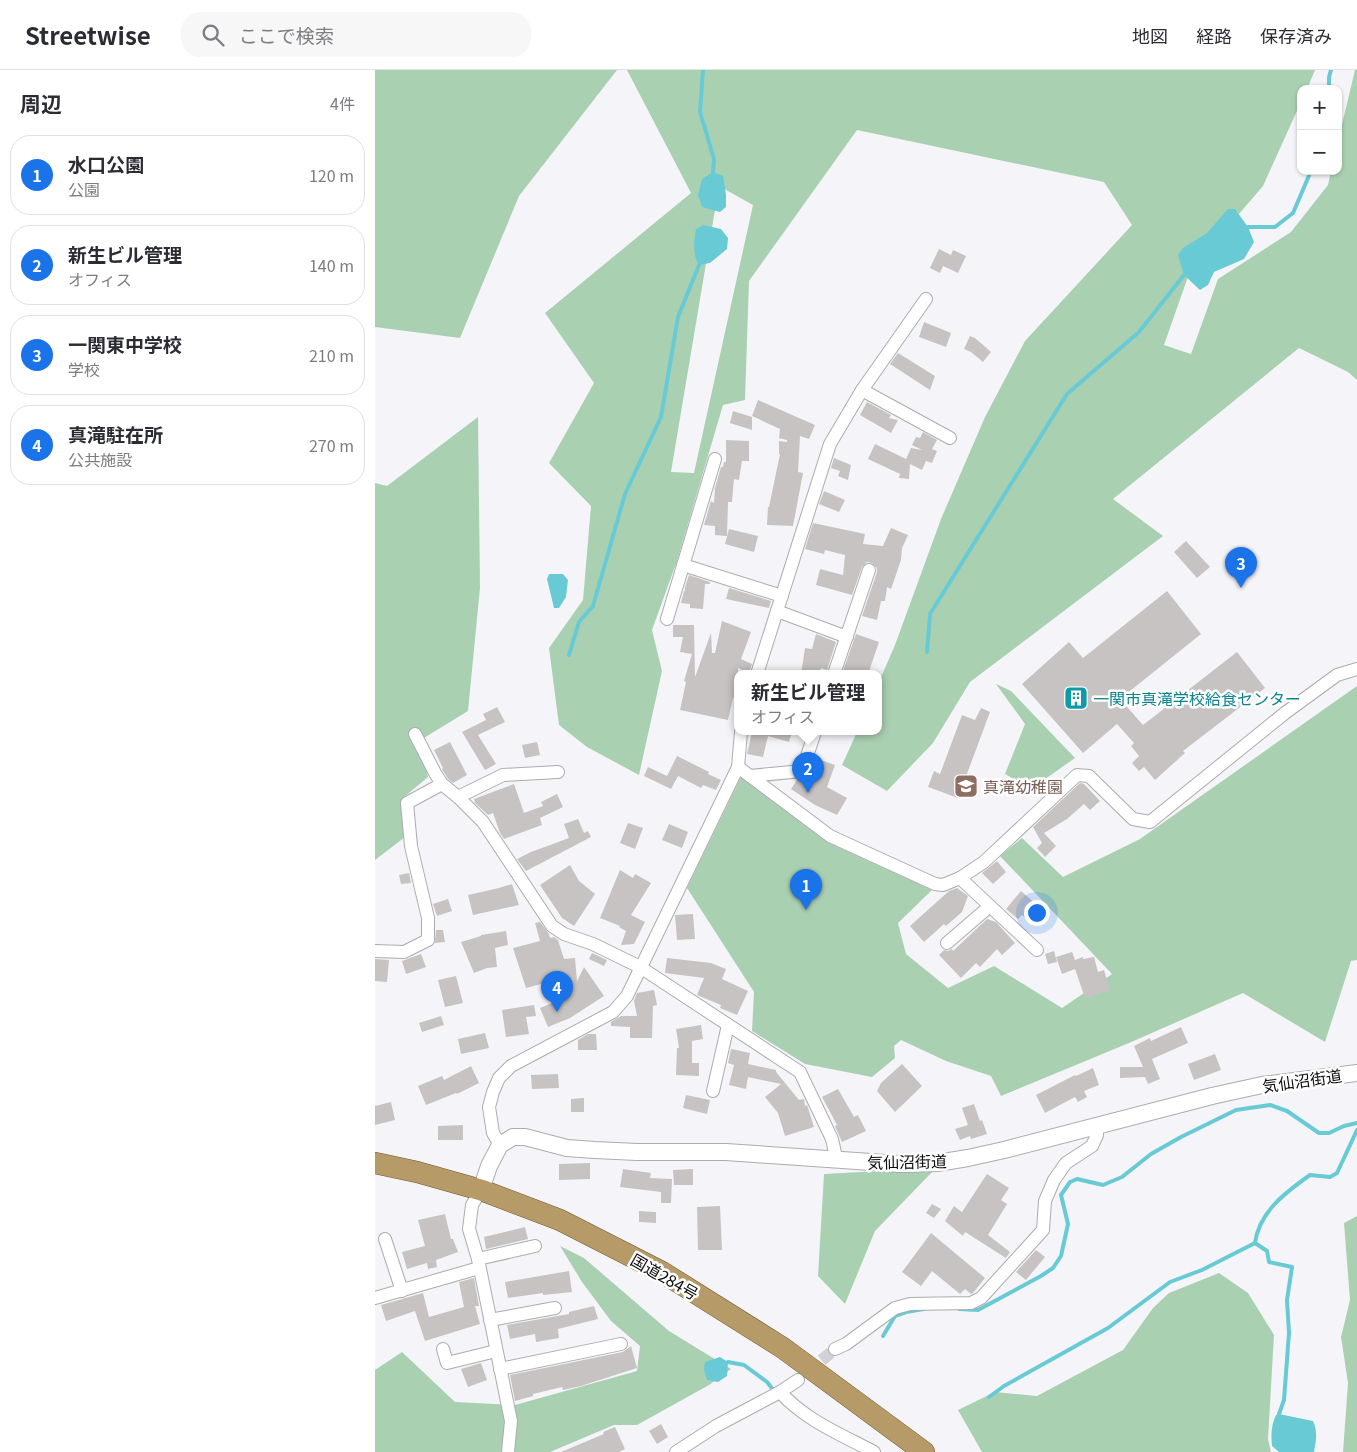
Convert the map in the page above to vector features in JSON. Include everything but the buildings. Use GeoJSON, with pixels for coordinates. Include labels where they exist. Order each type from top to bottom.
{"type":"FeatureCollection","features":[{"type":"Feature","properties":{"kind":"highway","name":"国道284号"},"geometry":{"type":"LineString","coordinates":[[375,1163],[417,1172],[481,1190],[560,1220],[662,1272],[783,1348],[925,1452]]}},
{"type":"Feature","properties":{"kind":"street"},"geometry":{"type":"LineString","coordinates":[[758,670],[830,444],[862,390],[926,298]]}},
{"type":"Feature","properties":{"kind":"street"},"geometry":{"type":"LineString","coordinates":[[862,390],[950,438]]}},
{"type":"Feature","properties":{"kind":"street"},"geometry":{"type":"LineString","coordinates":[[667,619],[715,459]]}},
{"type":"Feature","properties":{"kind":"street"},"geometry":{"type":"LineString","coordinates":[[683,565],[781,596]]}},
{"type":"Feature","properties":{"kind":"street"},"geometry":{"type":"LineString","coordinates":[[835,670],[869,570]]}},
{"type":"Feature","properties":{"kind":"street"},"geometry":{"type":"LineString","coordinates":[[777,611],[847,637]]}},
{"type":"Feature","properties":{"kind":"street"},"geometry":{"type":"LineString","coordinates":[[738,767],[830,836],[935,884],[943,885],[960,878],[984,862],[1077,775],[1089,776],[1133,820],[1150,822],[1285,713],[1337,676],[1357,669]]}},
{"type":"Feature","properties":{"kind":"street"},"geometry":{"type":"LineString","coordinates":[[415,734],[442,784],[483,822],[552,926],[563,934],[593,944],[640,967],[800,1072],[832,1139],[835,1160]]}},
{"type":"Feature","properties":{"kind":"street"},"geometry":{"type":"LineString","coordinates":[[508,1452],[511,1421],[478,1263],[469,1229],[472,1206],[481,1190],[489,1166],[500,1145],[493,1133],[489,1107],[493,1092],[499,1078],[511,1066],[613,1012],[627,996],[738,767],[741,735]]}},
{"type":"Feature","properties":{"kind":"street"},"geometry":{"type":"LineString","coordinates":[[750,776],[802,771],[814,735]]}},
{"type":"Feature","properties":{"kind":"street"},"geometry":{"type":"LineString","coordinates":[[458,797],[503,775],[558,772]]}},
{"type":"Feature","properties":{"kind":"street"},"geometry":{"type":"LineString","coordinates":[[375,951],[404,952],[428,940],[428,918],[411,846],[407,803],[442,784]]}},
{"type":"Feature","properties":{"kind":"street"},"geometry":{"type":"LineString","coordinates":[[960,878],[1037,950]]}},
{"type":"Feature","properties":{"kind":"street"},"geometry":{"type":"LineString","coordinates":[[947,943],[990,906]]}},
{"type":"Feature","properties":{"kind":"street"},"geometry":{"type":"LineString","coordinates":[[713,1091],[728,1025]]}},
{"type":"Feature","properties":{"kind":"street","name":"気仙沼街道"},"geometry":{"type":"LineString","coordinates":[[500,1145],[513,1137],[525,1136],[567,1148],[637,1152],[726,1152],[900,1164],[937,1163],[977,1156],[1262,1085],[1357,1073]]}},
{"type":"Feature","properties":{"kind":"street"},"geometry":{"type":"LineString","coordinates":[[835,1349],[846,1344],[895,1308],[910,1304],[971,1303],[981,1298],[1043,1230],[1045,1201],[1054,1180],[1066,1163],[1092,1146],[1097,1135],[1097,1125]]}},
{"type":"Feature","properties":{"kind":"street"},"geometry":{"type":"LineString","coordinates":[[385,1239],[401,1290]]}},
{"type":"Feature","properties":{"kind":"street"},"geometry":{"type":"LineString","coordinates":[[375,1298],[535,1246]]}},
{"type":"Feature","properties":{"kind":"street"},"geometry":{"type":"LineString","coordinates":[[490,1320],[555,1308]]}},
{"type":"Feature","properties":{"kind":"street"},"geometry":{"type":"LineString","coordinates":[[500,1370],[621,1344]]}},
{"type":"Feature","properties":{"kind":"street"},"geometry":{"type":"LineString","coordinates":[[443,1349],[447,1363],[497,1352]]}},
{"type":"Feature","properties":{"kind":"street"},"geometry":{"type":"LineString","coordinates":[[676,1452],[716,1426],[780,1392],[798,1380]]}},
{"type":"Feature","properties":{"kind":"street"},"geometry":{"type":"LineString","coordinates":[[780,1392],[789,1402],[811,1419],[874,1452]]}},
{"type":"Feature","properties":{"kind":"green space"},"geometry":{"type":"Polygon","coordinates":[[[375,70],[617,70],[519,196],[460,338],[375,327],[375,70]]]}},
{"type":"Feature","properties":{"kind":"green space"},"geometry":{"type":"Polygon","coordinates":[[[627,70],[1315,70],[1309,85],[1297,85],[1297,111],[1263,186],[1190,271],[1164,345],[1191,354],[1218,279],[1291,232],[1328,185],[1330,175],[1342,175],[1342,124],[1355,70],[1357,70],[1357,380],[1348,372],[1299,348],[1113,499],[1163,536],[970,682],[933,743],[887,791],[842,765],[856,735],[882,735],[882,675],[895,645],[941,519],[985,417],[1025,341],[1132,225],[1104,182],[857,130],[749,281],[745,400],[723,405],[677,561],[652,630],[662,671],[639,775],[587,747],[559,725],[549,648],[583,600],[591,506],[549,463],[594,383],[545,313],[691,193],[627,70]],[[719,186],[671,472],[694,473],[753,205],[719,186]]]}},
{"type":"Feature","properties":{"kind":"green space"},"geometry":{"type":"Polygon","coordinates":[[[478,417],[480,588],[468,711],[419,741],[428,777],[403,798],[405,837],[375,860],[375,483],[387,486],[478,417]]]}},
{"type":"Feature","properties":{"kind":"green space"},"geometry":{"type":"Polygon","coordinates":[[[996,684],[1011,691],[1075,758],[1031,789],[1005,774],[1025,724],[996,684]]]}},
{"type":"Feature","properties":{"kind":"green space"},"geometry":{"type":"Polygon","coordinates":[[[1357,686],[1357,960],[1351,961],[1325,1042],[1243,993],[1001,1096],[991,1076],[946,1061],[901,1040],[894,1046],[895,1058],[872,1077],[805,1064],[752,1031],[754,992],[687,888],[741,777],[827,842],[932,890],[898,923],[906,954],[948,988],[994,966],[1062,1008],[1112,974],[1000,856],[1022,838],[1063,877],[1140,839],[1357,686]]]}},
{"type":"Feature","properties":{"kind":"green space"},"geometry":{"type":"Polygon","coordinates":[[[936,1168],[875,1231],[845,1304],[818,1276],[824,1174],[936,1168]]]}},
{"type":"Feature","properties":{"kind":"green space"},"geometry":{"type":"Polygon","coordinates":[[[1357,1216],[1357,1452],[1343,1452],[1348,1383],[1341,1337],[1350,1300],[1344,1223],[1357,1216]]]}},
{"type":"Feature","properties":{"kind":"green space"},"geometry":{"type":"Polygon","coordinates":[[[560,1246],[584,1258],[669,1331],[731,1369],[709,1385],[637,1425],[614,1425],[550,1452],[375,1452],[375,1370],[402,1352],[455,1402],[515,1405],[637,1371],[640,1346],[611,1321],[582,1282],[560,1246]]]}},
{"type":"Feature","properties":{"kind":"green space"},"geometry":{"type":"Polygon","coordinates":[[[1219,1273],[1248,1293],[1274,1335],[1268,1439],[1271,1452],[982,1452],[958,1410],[995,1392],[1037,1396],[1123,1350],[1153,1308],[1169,1293],[1219,1273]]]}},
{"type":"Feature","properties":{"kind":"water"},"geometry":{"type":"Polygon","coordinates":[[[713,172],[723,176],[726,207],[720,212],[702,207],[698,195],[702,179],[713,172]]]}},
{"type":"Feature","properties":{"kind":"water"},"geometry":{"type":"Polygon","coordinates":[[[1228,209],[1235,209],[1248,227],[1254,242],[1244,259],[1214,272],[1208,285],[1200,290],[1184,275],[1178,255],[1183,248],[1207,233],[1228,209]]]}},
{"type":"Feature","properties":{"kind":"water"},"geometry":{"type":"Polygon","coordinates":[[[703,225],[721,229],[728,238],[727,249],[710,263],[699,265],[694,247],[696,229],[703,225]]]}},
{"type":"Feature","properties":{"kind":"water"},"geometry":{"type":"Polygon","coordinates":[[[549,574],[563,574],[568,580],[566,597],[559,608],[554,608],[547,579],[549,574]]]}},
{"type":"Feature","properties":{"kind":"water"},"geometry":{"type":"Polygon","coordinates":[[[720,1357],[728,1362],[727,1376],[718,1382],[707,1380],[704,1370],[705,1362],[720,1357]]]}},
{"type":"Feature","properties":{"kind":"water"},"geometry":{"type":"Polygon","coordinates":[[[1276,1415],[1313,1421],[1316,1433],[1314,1452],[1279,1452],[1272,1446],[1272,1426],[1276,1415]]]}},
{"type":"Feature","properties":{"kind":"waterway"},"geometry":{"type":"LineString","coordinates":[[703,70],[700,112],[714,159],[713,172]]}},
{"type":"Feature","properties":{"kind":"waterway"},"geometry":{"type":"LineString","coordinates":[[1329,85],[1331,70]]}},
{"type":"Feature","properties":{"kind":"waterway"},"geometry":{"type":"LineString","coordinates":[[1248,227],[1275,227],[1293,213],[1309,175]]}},
{"type":"Feature","properties":{"kind":"waterway"},"geometry":{"type":"LineString","coordinates":[[569,655],[579,622],[593,606],[625,494],[661,417],[678,317],[699,265]]}},
{"type":"Feature","properties":{"kind":"waterway"},"geometry":{"type":"LineString","coordinates":[[927,652],[930,614],[1067,394],[1139,332],[1184,275]]}},
{"type":"Feature","properties":{"kind":"waterway"},"geometry":{"type":"LineString","coordinates":[[959,1309],[978,1310],[1053,1268],[1061,1256],[1068,1224],[1061,1195],[1070,1182],[1077,1179],[1103,1185],[1122,1177],[1151,1154],[1236,1110],[1270,1105],[1287,1111],[1319,1133],[1329,1133],[1344,1126],[1357,1123]]}},
{"type":"Feature","properties":{"kind":"waterway"},"geometry":{"type":"LineString","coordinates":[[1279,1414],[1284,1400],[1289,1333],[1287,1300],[1292,1267],[1269,1262],[1267,1251],[1255,1243],[1258,1232],[1268,1212],[1275,1204],[1310,1175],[1330,1177],[1337,1173],[1357,1130]]}},
{"type":"Feature","properties":{"kind":"waterway"},"geometry":{"type":"LineString","coordinates":[[989,1397],[1004,1386],[1108,1328],[1170,1282],[1202,1270],[1255,1243]]}},
{"type":"Feature","properties":{"kind":"waterway"},"geometry":{"type":"LineString","coordinates":[[883,1336],[895,1316],[924,1309]]}},
{"type":"Feature","properties":{"kind":"waterway"},"geometry":{"type":"LineString","coordinates":[[728,1362],[744,1365],[767,1382],[775,1392]]}},
{"type":"Feature","properties":{"kind":"tunnel"},"geometry":{"type":"LineString","coordinates":[[808,1372],[835,1349]]}},
{"type":"Feature","properties":{"kind":"place","name":"一関東中学校"},"geometry":{"type":"Point","coordinates":[1241,588]}},
{"type":"Feature","properties":{"kind":"place","name":"一関市真滝学校給食センター"},"geometry":{"type":"Point","coordinates":[1076,698]}},
{"type":"Feature","properties":{"kind":"place","name":"真滝幼稚園"},"geometry":{"type":"Point","coordinates":[966,786]}},
{"type":"Feature","properties":{"kind":"place","name":"新生ビル管理"},"geometry":{"type":"Point","coordinates":[808,793]}},
{"type":"Feature","properties":{"kind":"place","name":"水口公園"},"geometry":{"type":"Point","coordinates":[806,910]}},
{"type":"Feature","properties":{"kind":"place","name":"真滝駐在所"},"geometry":{"type":"Point","coordinates":[557,1012]}}]}
